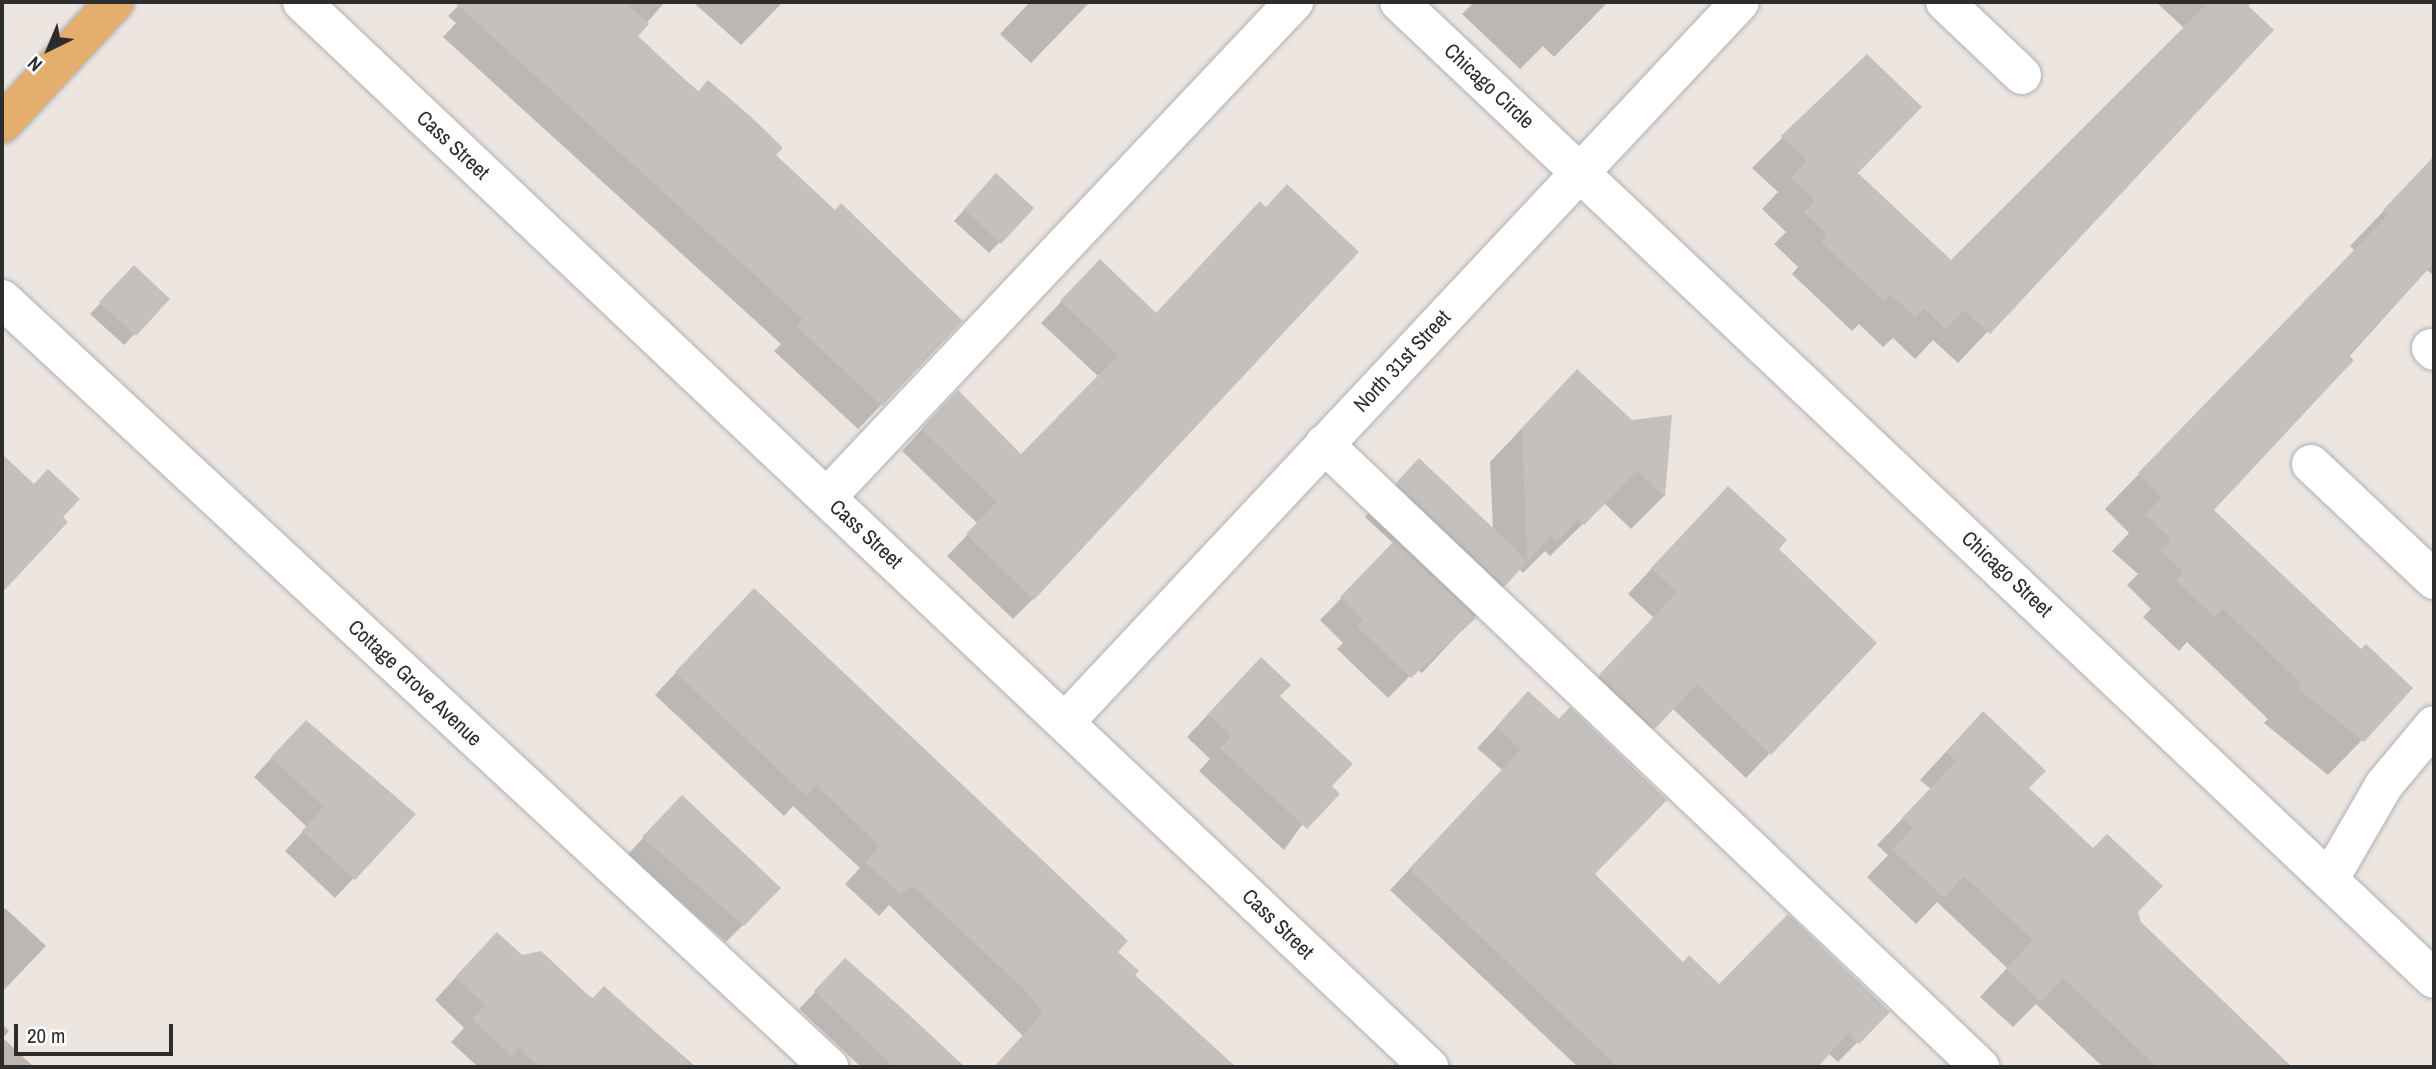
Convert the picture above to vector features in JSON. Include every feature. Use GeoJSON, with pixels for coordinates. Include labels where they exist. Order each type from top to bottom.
{"type":"FeatureCollection","features":[{"type":"Feature","properties":{"kind":"main road"},"geometry":{"type":"LineString","coordinates":[[2,124],[114,2]]}},
{"type":"Feature","properties":{"kind":"street","name":"Cass Street"},"geometry":{"type":"LineString","coordinates":[[302,2],[1429,1067]]}},
{"type":"Feature","properties":{"kind":"street"},"geometry":{"type":"LineString","coordinates":[[827,497],[1294,2]]}},
{"type":"Feature","properties":{"kind":"street","name":"Chicago Circle"},"geometry":{"type":"LineString","coordinates":[[1399,2],[1580,170]]}},
{"type":"Feature","properties":{"kind":"street","name":"North 31st Street"},"geometry":{"type":"LineString","coordinates":[[1065,722],[1740,2]]}},
{"type":"Feature","properties":{"kind":"street"},"geometry":{"type":"LineString","coordinates":[[1945,2],[2022,75]]}},
{"type":"Feature","properties":{"kind":"street","name":"Chicago Street"},"geometry":{"type":"LineString","coordinates":[[1580,170],[2434,979]]}},
{"type":"Feature","properties":{"kind":"street","name":"Cottage Grove Avenue"},"geometry":{"type":"LineString","coordinates":[[2,299],[829,1067]]}},
{"type":"Feature","properties":{"kind":"street"},"geometry":{"type":"LineString","coordinates":[[1324,444],[1980,1067]]}},
{"type":"Feature","properties":{"kind":"street"},"geometry":{"type":"LineString","coordinates":[[2311,464],[2434,580]]}},
{"type":"Feature","properties":{"kind":"street"},"geometry":{"type":"LineString","coordinates":[[2329,880],[2384,785],[2434,725]]}},
{"type":"Feature","properties":{"kind":"building"},"geometry":{"type":"Polygon","coordinates":[[[454,2],[625,2],[649,24],[638,36],[698,92],[708,80],[749,115],[783,148],[776,155],[835,210],[841,203],[963,321],[882,406],[796,326],[803,319],[454,2]]]}},
{"type":"Feature","properties":{"kind":"building"},"geometry":{"type":"Polygon","coordinates":[[[2209,2],[2244,2],[2274,30],[1990,334],[1964,310],[1946,330],[1924,308],[1915,317],[1890,294],[1884,301],[1821,242],[1828,235],[1804,212],[1815,200],[1791,178],[1807,160],[1781,136],[1867,54],[1922,107],[1858,173],[1951,260],[2209,2]]]}},
{"type":"Feature","properties":{"kind":"building"},"geometry":{"type":"Polygon","coordinates":[[[2434,156],[2434,263],[2348,355],[2354,360],[2214,510],[2361,649],[2366,644],[2413,688],[2364,742],[2297,688],[2301,683],[2223,609],[2215,617],[2176,581],[2184,573],[2160,550],[2171,539],[2145,515],[2162,497],[2138,473],[2388,215],[2383,210],[2434,156]]]}},
{"type":"Feature","properties":{"kind":"building"},"geometry":{"type":"Polygon","coordinates":[[[996,173],[1034,208],[1001,244],[964,209],[996,173]]]}},
{"type":"Feature","properties":{"kind":"building"},"geometry":{"type":"Polygon","coordinates":[[[1287,184],[1359,252],[1034,600],[966,534],[997,502],[921,429],[958,390],[1021,454],[1118,355],[1060,301],[1100,259],[1156,313],[1260,201],[1266,207],[1287,184]]]}},
{"type":"Feature","properties":{"kind":"building"},"geometry":{"type":"Polygon","coordinates":[[[134,265],[170,299],[136,336],[99,302],[134,265]]]}},
{"type":"Feature","properties":{"kind":"building"},"geometry":{"type":"Polygon","coordinates":[[[1577,369],[1632,420],[1672,415],[1665,497],[1637,471],[1584,525],[1578,519],[1557,542],[1551,536],[1505,586],[1396,483],[1419,458],[1527,560],[1522,428],[1577,369]]]}},
{"type":"Feature","properties":{"kind":"building"},"geometry":{"type":"Polygon","coordinates":[[[2,454],[34,484],[48,469],[80,499],[63,517],[68,522],[2,593],[2,454]]]}},
{"type":"Feature","properties":{"kind":"building"},"geometry":{"type":"Polygon","coordinates":[[[1728,486],[1787,540],[1779,549],[1877,643],[1771,755],[1697,684],[1655,729],[1599,675],[1677,592],[1651,568],[1728,486]]]}},
{"type":"Feature","properties":{"kind":"building"},"geometry":{"type":"Polygon","coordinates":[[[1394,541],[1476,618],[1411,678],[1357,626],[1363,620],[1340,597],[1394,541]]]}},
{"type":"Feature","properties":{"kind":"building"},"geometry":{"type":"Polygon","coordinates":[[[754,588],[1128,941],[1118,952],[1139,971],[1135,975],[1236,1067],[994,1067],[1043,1013],[1027,992],[912,885],[901,895],[865,862],[880,846],[816,785],[806,796],[675,672],[754,588]]]}},
{"type":"Feature","properties":{"kind":"building"},"geometry":{"type":"Polygon","coordinates":[[[1261,657],[1291,685],[1280,696],[1353,764],[1332,786],[1340,794],[1307,829],[1220,748],[1231,736],[1208,714],[1261,657]]]}},
{"type":"Feature","properties":{"kind":"building"},"geometry":{"type":"Polygon","coordinates":[[[1528,691],[1559,719],[1570,707],[1667,800],[1595,874],[1683,962],[1689,955],[1719,984],[1788,914],[1890,1012],[1859,1044],[1848,1033],[1818,1067],[1618,1067],[1409,869],[1521,749],[1496,727],[1528,691]]]}},
{"type":"Feature","properties":{"kind":"building"},"geometry":{"type":"Polygon","coordinates":[[[1983,711],[2046,771],[2029,788],[2093,848],[2107,834],[2163,886],[2138,912],[2141,922],[2292,1067],[2157,1067],[2063,978],[2041,1002],[2006,969],[2033,940],[1964,876],[1944,898],[1892,849],[1913,828],[1902,818],[1956,761],[1946,752],[1983,711]]]}},
{"type":"Feature","properties":{"kind":"building"},"geometry":{"type":"Polygon","coordinates":[[[306,720],[416,814],[355,880],[302,831],[324,807],[271,757],[306,720]]]}},
{"type":"Feature","properties":{"kind":"building"},"geometry":{"type":"Polygon","coordinates":[[[682,795],[781,888],[744,926],[642,837],[682,795]]]}},
{"type":"Feature","properties":{"kind":"building"},"geometry":{"type":"Polygon","coordinates":[[[497,932],[522,955],[541,951],[593,998],[604,986],[694,1067],[539,1067],[519,1048],[511,1056],[472,1019],[485,1005],[455,977],[497,932]]]}},
{"type":"Feature","properties":{"kind":"building"},"geometry":{"type":"Polygon","coordinates":[[[845,958],[965,1067],[894,1067],[814,991],[845,958]]]}}]}
